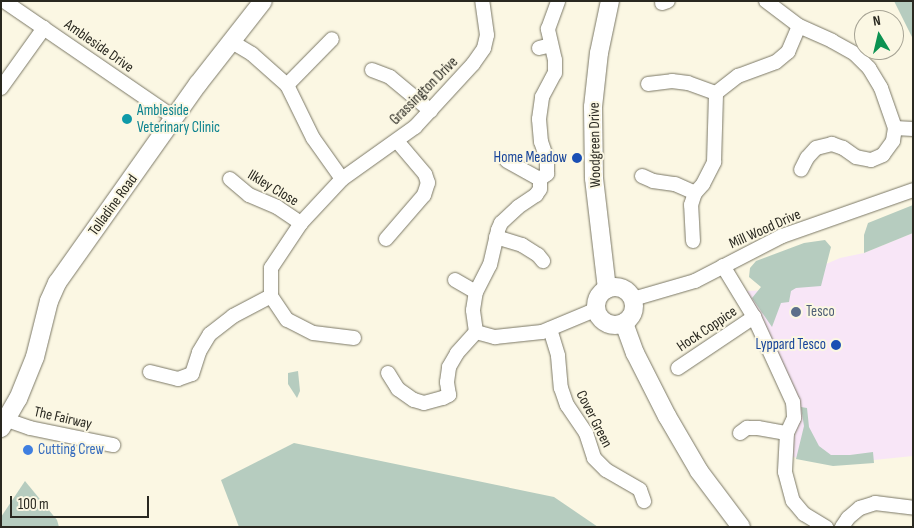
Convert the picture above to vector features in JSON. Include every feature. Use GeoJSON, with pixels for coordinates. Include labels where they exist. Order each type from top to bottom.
{"type":"FeatureCollection","features":[{"type":"Feature","properties":{"kind":"main road","name":"Tolladine Road"},"geometry":{"type":"LineString","coordinates":[[4,424],[18,399],[35,357],[49,301],[57,283],[198,84],[263,1]]}},
{"type":"Feature","properties":{"kind":"main road","name":"Woodgreen Drive"},"geometry":{"type":"LineString","coordinates":[[607,289],[594,178],[593,107],[599,53],[610,1]]}},
{"type":"Feature","properties":{"kind":"main road"},"geometry":{"type":"LineString","coordinates":[[607,289],[622,289],[632,299],[633,313],[624,323],[611,324],[605,322],[597,312],[597,301],[607,289]]}},
{"type":"Feature","properties":{"kind":"main road"},"geometry":{"type":"LineString","coordinates":[[624,323],[638,361],[667,416],[699,471],[741,527]]}},
{"type":"Feature","properties":{"kind":"street","name":"Ambleside Drive"},"geometry":{"type":"LineString","coordinates":[[4,1],[174,118]]}},
{"type":"Feature","properties":{"kind":"street","name":"Grassington Drive"},"geometry":{"type":"LineString","coordinates":[[271,296],[270,268],[301,223],[342,179],[397,141],[431,111],[473,64],[484,48],[487,35],[482,1]]}},
{"type":"Feature","properties":{"kind":"street"},"geometry":{"type":"LineString","coordinates":[[540,179],[548,174],[547,159],[541,142],[539,119],[542,97],[555,73],[555,60],[545,46],[548,29],[558,1]]}},
{"type":"Feature","properties":{"kind":"street"},"geometry":{"type":"LineString","coordinates":[[766,1],[799,26],[855,54],[869,68],[884,95],[896,128],[893,141],[883,155],[871,160],[856,156],[832,144],[816,148],[807,158],[801,170]]}},
{"type":"Feature","properties":{"kind":"street"},"geometry":{"type":"LineString","coordinates":[[716,92],[738,76],[776,62],[788,52],[794,42],[799,26]]}},
{"type":"Feature","properties":{"kind":"street"},"geometry":{"type":"LineString","coordinates":[[1,88],[44,28]]}},
{"type":"Feature","properties":{"kind":"street"},"geometry":{"type":"LineString","coordinates":[[287,85],[332,39]]}},
{"type":"Feature","properties":{"kind":"street"},"geometry":{"type":"LineString","coordinates":[[232,42],[252,54],[287,85],[313,138],[342,179]]}},
{"type":"Feature","properties":{"kind":"street"},"geometry":{"type":"LineString","coordinates":[[372,70],[390,77],[431,111]]}},
{"type":"Feature","properties":{"kind":"street"},"geometry":{"type":"LineString","coordinates":[[648,84],[680,82],[716,92]]}},
{"type":"Feature","properties":{"kind":"street"},"geometry":{"type":"LineString","coordinates":[[693,241],[697,225],[691,205],[695,193],[703,184],[714,162],[716,92]]}},
{"type":"Feature","properties":{"kind":"street"},"geometry":{"type":"LineString","coordinates":[[896,128],[913,129]]}},
{"type":"Feature","properties":{"kind":"street"},"geometry":{"type":"LineString","coordinates":[[386,239],[424,195],[428,184],[425,174],[397,141]]}},
{"type":"Feature","properties":{"kind":"street"},"geometry":{"type":"LineString","coordinates":[[507,161],[540,179]]}},
{"type":"Feature","properties":{"kind":"street"},"geometry":{"type":"LineString","coordinates":[[642,176],[653,181],[675,184],[695,193]]}},
{"type":"Feature","properties":{"kind":"street"},"geometry":{"type":"LineString","coordinates":[[388,373],[398,389],[414,400],[424,402],[449,395],[447,382],[449,366],[457,352],[476,332],[474,310],[476,292],[484,280],[490,265],[501,223],[536,195],[540,189],[540,179]]}},
{"type":"Feature","properties":{"kind":"street","name":"Ilkley Close"},"geometry":{"type":"LineString","coordinates":[[230,180],[249,195],[277,207],[301,223]]}},
{"type":"Feature","properties":{"kind":"street","name":"Mill Wood Drive"},"geometry":{"type":"LineString","coordinates":[[632,299],[695,281],[782,236],[913,190]]}},
{"type":"Feature","properties":{"kind":"street"},"geometry":{"type":"LineString","coordinates":[[496,237],[522,245],[538,255],[543,261]]}},
{"type":"Feature","properties":{"kind":"street"},"geometry":{"type":"LineString","coordinates":[[724,266],[754,317],[793,402],[794,418],[787,433],[785,472],[793,501],[804,514],[826,527]]}},
{"type":"Feature","properties":{"kind":"street"},"geometry":{"type":"LineString","coordinates":[[454,280],[476,292]]}},
{"type":"Feature","properties":{"kind":"street"},"geometry":{"type":"LineString","coordinates":[[150,372],[178,379],[192,374],[199,352],[210,334],[233,316],[271,296],[287,320],[314,332],[354,338]]}},
{"type":"Feature","properties":{"kind":"street"},"geometry":{"type":"LineString","coordinates":[[476,332],[495,337],[542,332],[590,312],[597,312]]}},
{"type":"Feature","properties":{"kind":"street","name":"Hock Coppice"},"geometry":{"type":"LineString","coordinates":[[678,368],[754,317]]}},
{"type":"Feature","properties":{"kind":"street","name":"Cover Green"},"geometry":{"type":"LineString","coordinates":[[550,329],[558,356],[561,388],[567,405],[586,433],[594,458],[606,470],[640,490],[644,501]]}},
{"type":"Feature","properties":{"kind":"street","name":"The Fairway"},"geometry":{"type":"LineString","coordinates":[[4,424],[113,445]]}},
{"type":"Feature","properties":{"kind":"street"},"geometry":{"type":"LineString","coordinates":[[740,433],[747,428],[758,428],[787,433]]}},
{"type":"Feature","properties":{"kind":"street"},"geometry":{"type":"LineString","coordinates":[[842,527],[848,518],[860,508],[876,503],[913,508]]}},
{"type":"Feature","properties":{"kind":"shaded area"},"geometry":{"type":"Polygon","coordinates":[[[913,233],[913,456],[864,461],[789,457],[797,426],[743,291],[778,290],[812,270],[840,258],[864,253],[913,233]]]}},
{"type":"Feature","properties":{"kind":"green space"},"geometry":{"type":"Polygon","coordinates":[[[894,1],[913,1],[913,39],[904,21],[904,10],[898,10],[894,1]]]}},
{"type":"Feature","properties":{"kind":"green space"},"geometry":{"type":"Polygon","coordinates":[[[913,205],[913,233],[864,253],[864,235],[868,223],[913,205]]]}},
{"type":"Feature","properties":{"kind":"green space"},"geometry":{"type":"Polygon","coordinates":[[[825,240],[831,247],[821,286],[796,288],[791,291],[789,302],[781,303],[772,327],[752,298],[761,287],[749,277],[750,268],[756,261],[804,243],[825,240]]]}},
{"type":"Feature","properties":{"kind":"green space"},"geometry":{"type":"Polygon","coordinates":[[[298,371],[300,391],[297,398],[288,384],[288,373],[298,371]]]}},
{"type":"Feature","properties":{"kind":"green space"},"geometry":{"type":"Polygon","coordinates":[[[801,407],[807,408],[809,427],[819,446],[831,455],[873,452],[874,463],[833,466],[796,459],[804,426],[801,407]]]}},
{"type":"Feature","properties":{"kind":"green space"},"geometry":{"type":"Polygon","coordinates":[[[294,443],[554,497],[598,527],[239,527],[221,480],[294,443]]]}},
{"type":"Feature","properties":{"kind":"green space"},"geometry":{"type":"Polygon","coordinates":[[[25,481],[57,520],[59,527],[1,527],[1,517],[25,481]]]}},
{"type":"Feature","properties":{"kind":"place","name":"Ambleside Veterinary Clinic"},"geometry":{"type":"Point","coordinates":[127,119]}},
{"type":"Feature","properties":{"kind":"place","name":"Home Meadow"},"geometry":{"type":"Point","coordinates":[577,158]}},
{"type":"Feature","properties":{"kind":"place","name":"Tesco"},"geometry":{"type":"Point","coordinates":[796,312]}},
{"type":"Feature","properties":{"kind":"place","name":"Lyppard Tesco"},"geometry":{"type":"Point","coordinates":[836,345]}},
{"type":"Feature","properties":{"kind":"place","name":"Cutting Crew"},"geometry":{"type":"Point","coordinates":[28,450]}}]}
